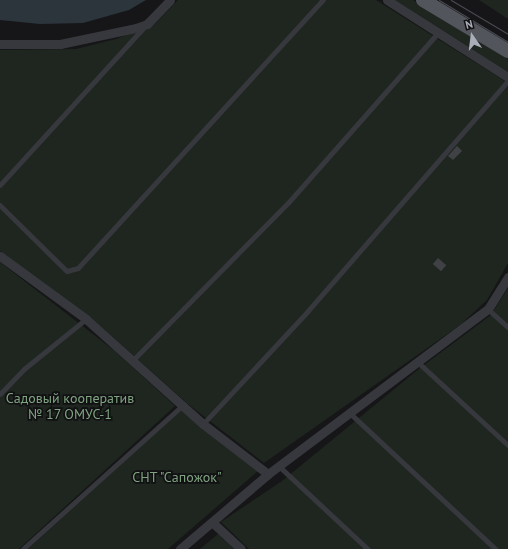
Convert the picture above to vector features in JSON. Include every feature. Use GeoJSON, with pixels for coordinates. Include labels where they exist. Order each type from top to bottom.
{"type":"FeatureCollection","features":[{"type":"Feature","properties":{"kind":"main road"},"geometry":{"type":"LineString","coordinates":[[424,0],[508,51]]}},
{"type":"Feature","properties":{"kind":"street"},"geometry":{"type":"LineString","coordinates":[[1,46],[60,44],[147,24],[170,0]]}},
{"type":"Feature","properties":{"kind":"street"},"geometry":{"type":"LineString","coordinates":[[387,0],[508,77]]}},
{"type":"Feature","properties":{"kind":"street"},"geometry":{"type":"LineString","coordinates":[[0,256],[86,319],[203,424],[268,474]]}},
{"type":"Feature","properties":{"kind":"street"},"geometry":{"type":"LineString","coordinates":[[180,549],[213,523],[268,474],[420,364],[488,309],[508,277]]}},
{"type":"Feature","properties":{"kind":"street"},"geometry":{"type":"LineString","coordinates":[[213,523],[241,549]]}},
{"type":"Feature","properties":{"kind":"lane"},"geometry":{"type":"LineString","coordinates":[[0,205],[67,271],[78,268],[322,0]]}},
{"type":"Feature","properties":{"kind":"lane"},"geometry":{"type":"LineString","coordinates":[[0,185],[147,24]]}},
{"type":"Feature","properties":{"kind":"lane"},"geometry":{"type":"LineString","coordinates":[[132,361],[288,203],[439,32]]}},
{"type":"Feature","properties":{"kind":"lane"},"geometry":{"type":"LineString","coordinates":[[203,424],[307,312],[508,81]]}},
{"type":"Feature","properties":{"kind":"lane"},"geometry":{"type":"LineString","coordinates":[[488,309],[508,327]]}},
{"type":"Feature","properties":{"kind":"lane"},"geometry":{"type":"LineString","coordinates":[[0,394],[24,369],[86,319]]}},
{"type":"Feature","properties":{"kind":"lane"},"geometry":{"type":"LineString","coordinates":[[420,364],[508,445]]}},
{"type":"Feature","properties":{"kind":"lane"},"geometry":{"type":"LineString","coordinates":[[23,549],[183,405]]}},
{"type":"Feature","properties":{"kind":"lane"},"geometry":{"type":"LineString","coordinates":[[351,414],[496,549]]}},
{"type":"Feature","properties":{"kind":"lane"},"geometry":{"type":"LineString","coordinates":[[279,466],[368,549]]}},
{"type":"Feature","properties":{"kind":"green space"},"geometry":{"type":"Polygon","coordinates":[[[178,0],[376,0],[508,83],[508,263],[487,300],[460,325],[264,463],[188,404],[97,323],[0,251],[0,50],[76,49],[116,39],[155,24],[178,0]]]}},
{"type":"Feature","properties":{"kind":"green space"},"geometry":{"type":"Polygon","coordinates":[[[395,0],[413,0],[508,59],[508,72],[395,0]]]}},
{"type":"Feature","properties":{"kind":"green space"},"geometry":{"type":"Polygon","coordinates":[[[479,0],[508,0],[508,19],[479,0]]]}},
{"type":"Feature","properties":{"kind":"green space","name":"Садовый кооператив № 17 ОМУС-1"},"geometry":{"type":"Polygon","coordinates":[[[0,262],[116,352],[175,406],[19,549],[0,549],[0,262]]]}},
{"type":"Feature","properties":{"kind":"green space"},"geometry":{"type":"Polygon","coordinates":[[[508,288],[508,549],[249,549],[221,522],[282,481],[420,368],[491,315],[508,288]]]}},
{"type":"Feature","properties":{"kind":"green space","name":"СНТ \"Сапожок\""},"geometry":{"type":"Polygon","coordinates":[[[181,410],[258,471],[168,549],[28,549],[181,410]]]}},
{"type":"Feature","properties":{"kind":"green space"},"geometry":{"type":"Polygon","coordinates":[[[218,534],[234,549],[200,549],[218,534]]]}},
{"type":"Feature","properties":{"kind":"shaded area"},"geometry":{"type":"Polygon","coordinates":[[[0,0],[146,0],[129,10],[83,23],[40,24],[0,20],[0,0]]]}},
{"type":"Feature","properties":{"kind":"building"},"geometry":{"type":"Polygon","coordinates":[[[457,146],[462,151],[453,160],[448,156],[457,146]]]}},
{"type":"Feature","properties":{"kind":"building"},"geometry":{"type":"Polygon","coordinates":[[[438,258],[446,265],[441,271],[433,264],[438,258]]]}},
{"type":"Feature","properties":{"kind":"tram line"},"geometry":{"type":"LineString","coordinates":[[439,0],[508,42]]}},
{"type":"Feature","properties":{"kind":"tram line"},"geometry":{"type":"LineString","coordinates":[[451,0],[508,34]]}}]}
